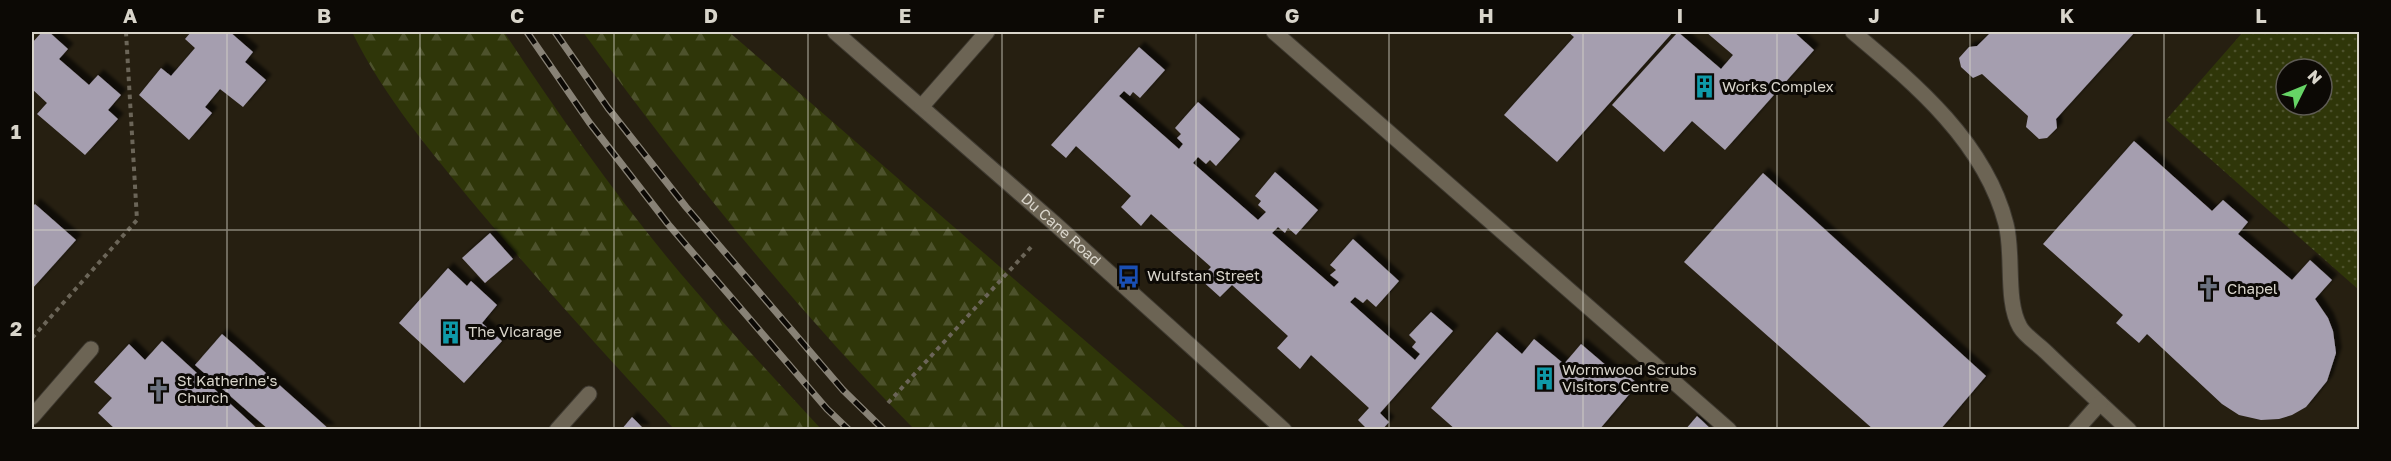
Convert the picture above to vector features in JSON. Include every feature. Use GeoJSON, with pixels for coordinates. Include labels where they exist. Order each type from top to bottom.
{"type":"FeatureCollection","features":[{"type":"Feature","properties":{"kind":"street","name":"Du Cane Road"},"geometry":{"type":"LineString","coordinates":[[835,32],[922,106],[1284,429]]}},
{"type":"Feature","properties":{"kind":"street"},"geometry":{"type":"LineString","coordinates":[[922,106],[987,32]]}},
{"type":"Feature","properties":{"kind":"street"},"geometry":{"type":"LineString","coordinates":[[1274,32],[1729,429]]}},
{"type":"Feature","properties":{"kind":"street"},"geometry":{"type":"LineString","coordinates":[[1853,32],[1922,93],[1964,138],[1989,179],[2006,224],[2011,259],[2010,292],[2020,327],[2129,429]]}},
{"type":"Feature","properties":{"kind":"street"},"geometry":{"type":"LineString","coordinates":[[32,417],[91,349]]}},
{"type":"Feature","properties":{"kind":"street"},"geometry":{"type":"LineString","coordinates":[[557,429],[589,394]]}},
{"type":"Feature","properties":{"kind":"street"},"geometry":{"type":"LineString","coordinates":[[2076,429],[2100,403]]}},
{"type":"Feature","properties":{"kind":"path"},"geometry":{"type":"LineString","coordinates":[[32,338],[137,220],[126,32]]}},
{"type":"Feature","properties":{"kind":"path"},"geometry":{"type":"LineString","coordinates":[[888,403],[1054,223]]}},
{"type":"Feature","properties":{"kind":"green space"},"geometry":{"type":"Polygon","coordinates":[[[352,32],[504,32],[589,156],[657,245],[715,313],[821,429],[674,429],[550,293],[443,167],[394,102],[352,32]]]}},
{"type":"Feature","properties":{"kind":"green space"},"geometry":{"type":"Polygon","coordinates":[[[583,32],[729,32],[1187,429],[914,429],[825,335],[741,236],[660,135],[583,32]]]}},
{"type":"Feature","properties":{"kind":"green space"},"geometry":{"type":"Polygon","coordinates":[[[2243,32],[2359,32],[2359,290],[2166,120],[2243,32]]]}},
{"type":"Feature","properties":{"kind":"building"},"geometry":{"type":"Polygon","coordinates":[[[42,32],[49,32],[68,49],[59,59],[89,85],[98,75],[121,95],[108,110],[118,119],[85,155],[37,114],[47,103],[32,89],[32,43],[42,32]]]}},
{"type":"Feature","properties":{"kind":"building"},"geometry":{"type":"Polygon","coordinates":[[[191,32],[230,32],[253,52],[245,62],[266,80],[243,107],[220,89],[205,107],[212,113],[189,140],[139,95],[161,68],[171,76],[195,48],[185,39],[191,32]]]}},
{"type":"Feature","properties":{"kind":"building"},"geometry":{"type":"Polygon","coordinates":[[[1568,32],[1673,32],[1557,162],[1504,115],[1574,37],[1568,32]]]}},
{"type":"Feature","properties":{"kind":"building","name":"Works Complex"},"geometry":{"type":"Polygon","coordinates":[[[1678,32],[1721,69],[1733,55],[1706,32],[1794,32],[1814,50],[1725,150],[1692,121],[1664,152],[1612,105],[1678,32]]]}},
{"type":"Feature","properties":{"kind":"building"},"geometry":{"type":"Polygon","coordinates":[[[1991,32],[2135,32],[2056,119],[2057,128],[2047,138],[2039,139],[2026,127],[2028,116],[1982,74],[1973,78],[1961,67],[1959,58],[1969,47],[1977,46],[1991,32]]]}},
{"type":"Feature","properties":{"kind":"building"},"geometry":{"type":"Polygon","coordinates":[[[1139,47],[1165,70],[1140,98],[1133,92],[1130,96],[1124,91],[1119,96],[1179,149],[1183,144],[1177,138],[1181,134],[1175,128],[1198,102],[1240,139],[1216,166],[1210,160],[1206,164],[1198,157],[1193,163],[1258,220],[1266,212],[1258,205],[1261,201],[1255,196],[1275,172],[1318,210],[1296,235],[1288,228],[1285,233],[1278,227],[1272,233],[1334,287],[1339,282],[1330,275],[1336,270],[1330,265],[1353,239],[1399,281],[1376,307],[1367,299],[1363,303],[1355,297],[1350,302],[1415,360],[1420,354],[1412,347],[1416,342],[1409,335],[1431,312],[1453,331],[1380,413],[1389,422],[1382,430],[1368,430],[1358,420],[1369,408],[1311,355],[1300,369],[1277,348],[1288,336],[1232,285],[1220,297],[1200,279],[1211,267],[1151,214],[1141,226],[1121,207],[1131,196],[1076,146],[1066,158],[1051,145],[1139,47]]]}},
{"type":"Feature","properties":{"kind":"building","name":"Chapel"},"geometry":{"type":"Polygon","coordinates":[[[2134,141],[2212,211],[2223,200],[2248,222],[2238,234],[2292,280],[2310,260],[2332,280],[2315,299],[2328,318],[2333,331],[2336,353],[2327,381],[2306,407],[2279,419],[2261,420],[2239,415],[2222,404],[2147,334],[2139,343],[2116,323],[2123,315],[2043,244],[2134,141]]]}},
{"type":"Feature","properties":{"kind":"building"},"geometry":{"type":"Polygon","coordinates":[[[1763,173],[1986,376],[1940,430],[1874,430],[1684,262],[1763,173]]]}},
{"type":"Feature","properties":{"kind":"building"},"geometry":{"type":"Polygon","coordinates":[[[35,204],[76,240],[32,289],[32,207],[35,204]]]}},
{"type":"Feature","properties":{"kind":"building"},"geometry":{"type":"Polygon","coordinates":[[[490,233],[513,259],[485,283],[462,258],[490,233]]]}},
{"type":"Feature","properties":{"kind":"building","name":"The Vicarage"},"geometry":{"type":"Polygon","coordinates":[[[448,268],[467,286],[471,281],[497,305],[482,323],[502,341],[464,383],[399,323],[448,268]]]}},
{"type":"Feature","properties":{"kind":"building","name":"Wormwood Scrubs Visitors Centre"},"geometry":{"type":"Polygon","coordinates":[[[1497,332],[1522,354],[1534,339],[1564,364],[1581,344],[1615,373],[1619,368],[1638,384],[1599,430],[1456,430],[1431,408],[1497,332]]]}},
{"type":"Feature","properties":{"kind":"building"},"geometry":{"type":"Polygon","coordinates":[[[222,334],[330,430],[269,430],[195,365],[222,334]]]}},
{"type":"Feature","properties":{"kind":"building","name":"St Katherine's Church"},"geometry":{"type":"Polygon","coordinates":[[[162,341],[259,430],[116,430],[98,413],[112,398],[94,382],[129,344],[145,360],[162,341]]]}},
{"type":"Feature","properties":{"kind":"building"},"geometry":{"type":"Polygon","coordinates":[[[1697,416],[1712,430],[1685,430],[1697,416]]]}},
{"type":"Feature","properties":{"kind":"building"},"geometry":{"type":"Polygon","coordinates":[[[632,417],[645,430],[621,430],[632,417]]]}},
{"type":"Feature","properties":{"kind":"railway"},"geometry":{"type":"LineString","coordinates":[[527,32],[589,122],[668,224],[827,409],[849,430]]}},
{"type":"Feature","properties":{"kind":"railway"},"geometry":{"type":"LineString","coordinates":[[555,32],[608,108],[686,207],[843,390],[884,430]]}},
{"type":"Feature","properties":{"kind":"place","name":"Works Complex"},"geometry":{"type":"Point","coordinates":[1704,87]}},
{"type":"Feature","properties":{"kind":"place","name":"Wulfstan Street"},"geometry":{"type":"Point","coordinates":[1129,276]}},
{"type":"Feature","properties":{"kind":"place","name":"Chapel"},"geometry":{"type":"Point","coordinates":[2209,289]}},
{"type":"Feature","properties":{"kind":"place","name":"The Vicarage"},"geometry":{"type":"Point","coordinates":[450,332]}},
{"type":"Feature","properties":{"kind":"place","name":"Wormwood Scrubs Visitors Centre"},"geometry":{"type":"Point","coordinates":[1544,379]}},
{"type":"Feature","properties":{"kind":"place","name":"St Katherine's Church"},"geometry":{"type":"Point","coordinates":[159,390]}}]}
